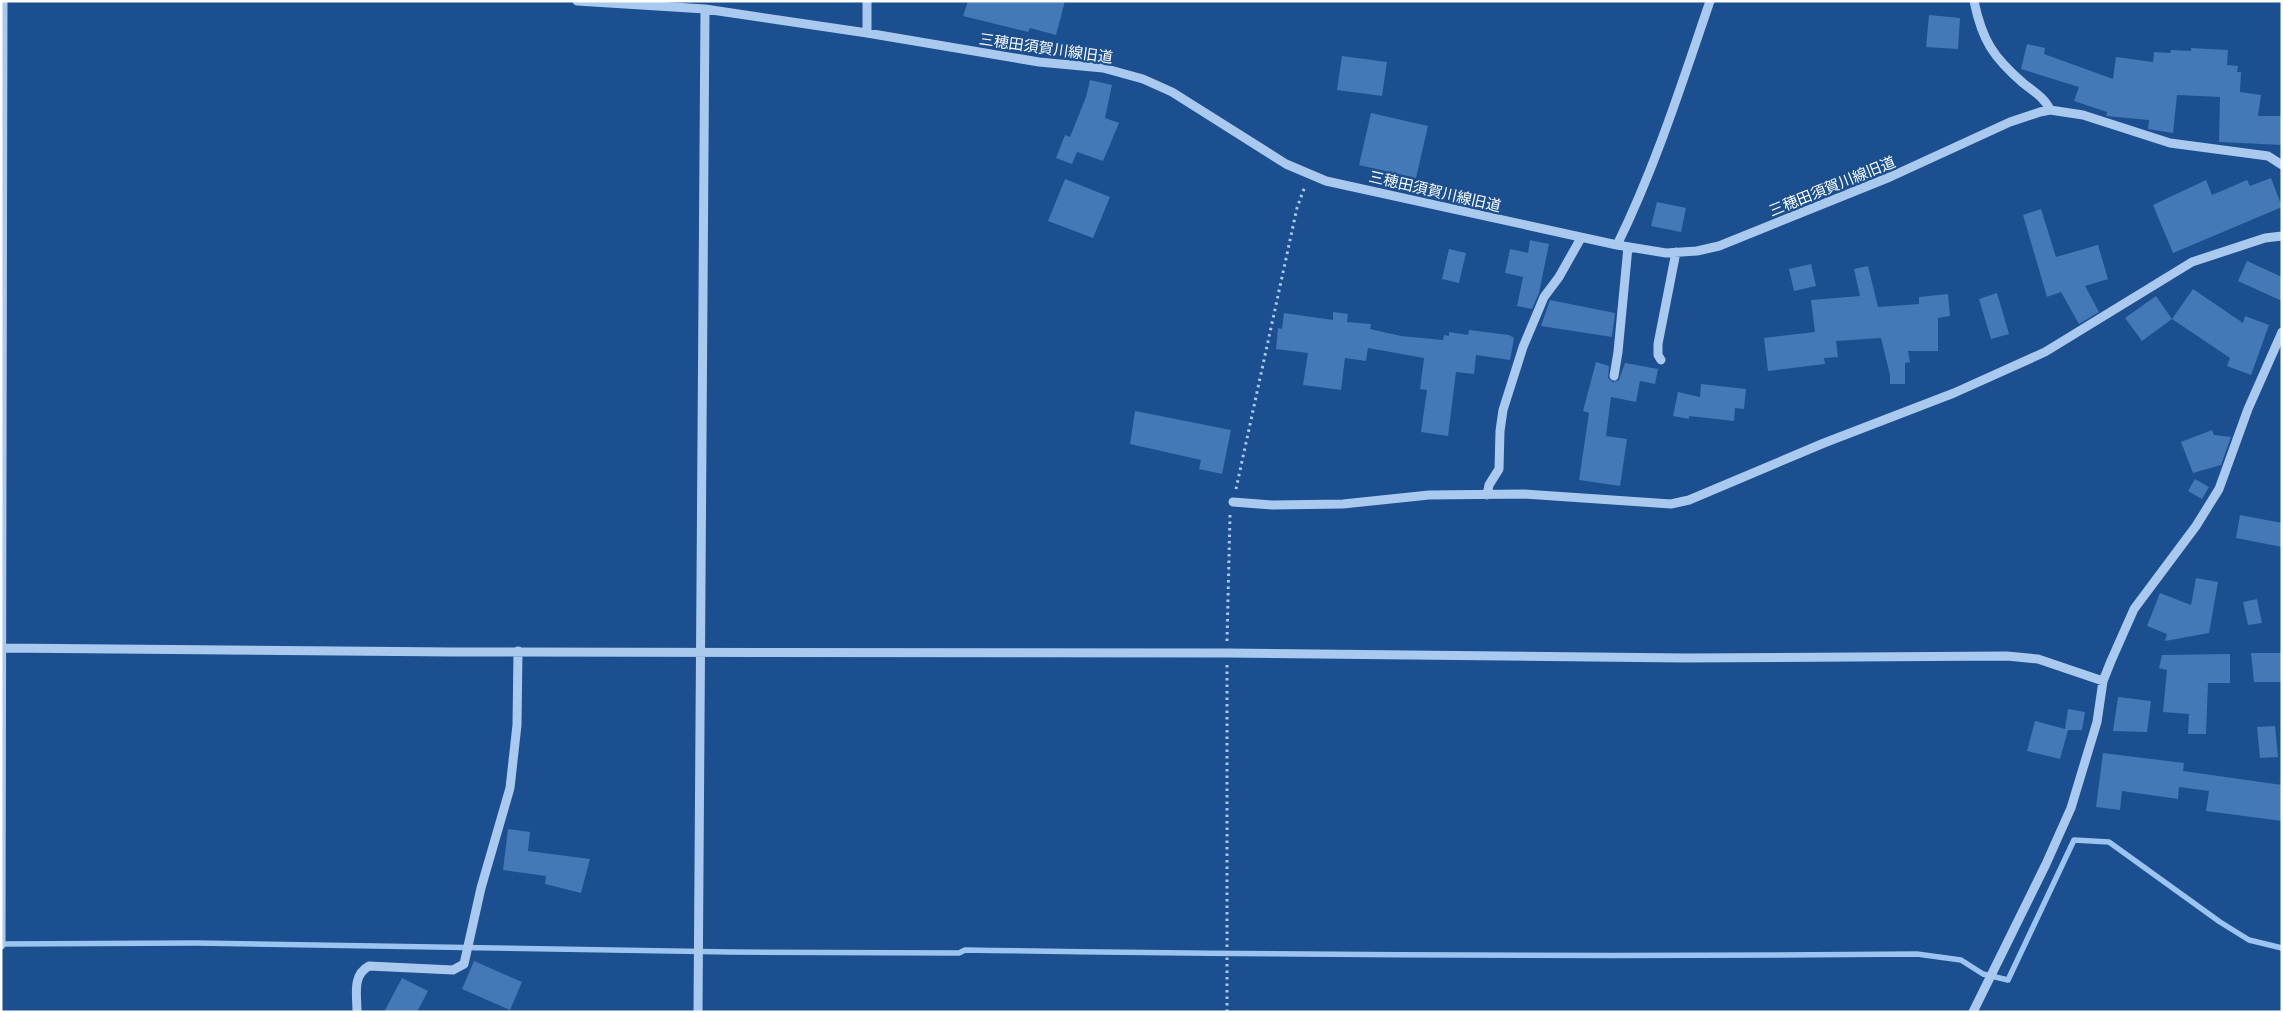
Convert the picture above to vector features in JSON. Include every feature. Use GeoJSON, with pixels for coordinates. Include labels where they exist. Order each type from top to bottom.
{"type":"FeatureCollection","features":[{"type":"Feature","properties":{"kind":"street"},"geometry":{"type":"LineString","coordinates":[[1,945],[3,1]]}},
{"type":"Feature","properties":{"kind":"street","name":"三穂田須賀川線旧道"},"geometry":{"type":"LineString","coordinates":[[577,1],[705,10],[867,33],[1039,62],[1103,68],[1144,79],[1172,92],[1279,159],[1326,181],[1617,246],[1676,252],[1704,249],[1747,236],[1890,177],[2010,122],[2050,110],[2083,115],[2170,142],[2268,156],[2282,165]]}},
{"type":"Feature","properties":{"kind":"street"},"geometry":{"type":"LineString","coordinates":[[867,1],[867,33]]}},
{"type":"Feature","properties":{"kind":"street"},"geometry":{"type":"LineString","coordinates":[[1617,246],[1629,221],[1677,98],[1710,1]]}},
{"type":"Feature","properties":{"kind":"street"},"geometry":{"type":"LineString","coordinates":[[1974,1],[1980,26],[1988,46],[2010,71],[2047,103],[2050,110]]}},
{"type":"Feature","properties":{"kind":"street"},"geometry":{"type":"LineString","coordinates":[[698,1012],[699,652],[705,10]]}},
{"type":"Feature","properties":{"kind":"street"},"geometry":{"type":"LineString","coordinates":[[1233,502],[1343,504],[1429,495],[1487,494],[1542,495],[1671,504],[1689,500],[1824,443],[1954,393],[2045,352],[2192,262],[2264,238],[2282,236]]}},
{"type":"Feature","properties":{"kind":"street"},"geometry":{"type":"LineString","coordinates":[[1487,494],[1489,485],[1499,469],[1500,432],[1503,410],[1523,347],[1544,297],[1559,277],[1581,238]]}},
{"type":"Feature","properties":{"kind":"street"},"geometry":{"type":"LineString","coordinates":[[1614,376],[1628,247]]}},
{"type":"Feature","properties":{"kind":"street"},"geometry":{"type":"LineString","coordinates":[[1661,360],[1658,355],[1658,344],[1676,252]]}},
{"type":"Feature","properties":{"kind":"street"},"geometry":{"type":"LineString","coordinates":[[1972,1012],[2046,864],[2071,808],[2097,722],[2103,681],[2134,610],[2196,526],[2219,489],[2248,409],[2282,332]]}},
{"type":"Feature","properties":{"kind":"street"},"geometry":{"type":"LineString","coordinates":[[2,648],[1675,658],[2007,656],[2038,659],[2103,681]]}},
{"type":"Feature","properties":{"kind":"street"},"geometry":{"type":"LineString","coordinates":[[357,1012],[358,976],[361,970],[369,966],[453,970],[464,964],[481,888],[510,788],[516,724],[518,651]]}},
{"type":"Feature","properties":{"kind":"path"},"geometry":{"type":"LineString","coordinates":[[1227,1012],[1228,522],[1297,208],[1309,174]]}},
{"type":"Feature","properties":{"kind":"building"},"geometry":{"type":"Polygon","coordinates":[[[968,1],[1065,1],[1056,35],[1030,28],[1028,32],[963,16],[968,1]]]}},
{"type":"Feature","properties":{"kind":"building"},"geometry":{"type":"Polygon","coordinates":[[[1929,15],[1960,18],[1958,49],[1926,47],[1929,15]]]}},
{"type":"Feature","properties":{"kind":"building"},"geometry":{"type":"Polygon","coordinates":[[[2027,44],[2045,48],[2044,54],[2113,79],[2116,57],[2153,62],[2154,52],[2170,53],[2171,50],[2191,51],[2191,48],[2228,50],[2227,65],[2238,66],[2237,72],[2241,72],[2240,92],[2261,95],[2258,116],[2282,116],[2282,145],[2219,142],[2220,97],[2177,95],[2173,133],[2148,129],[2149,120],[2106,116],[2107,112],[2074,101],[2079,87],[2021,69],[2027,44]]]}},
{"type":"Feature","properties":{"kind":"building"},"geometry":{"type":"Polygon","coordinates":[[[1342,56],[1387,62],[1382,96],[1337,90],[1342,56]]]}},
{"type":"Feature","properties":{"kind":"building"},"geometry":{"type":"Polygon","coordinates":[[[1090,80],[1112,85],[1105,118],[1119,123],[1103,161],[1077,152],[1072,164],[1056,158],[1065,135],[1070,137],[1086,97],[1090,80]]]}},
{"type":"Feature","properties":{"kind":"building"},"geometry":{"type":"Polygon","coordinates":[[[1371,113],[1428,126],[1416,178],[1359,165],[1371,113]]]}},
{"type":"Feature","properties":{"kind":"building"},"geometry":{"type":"Polygon","coordinates":[[[2271,178],[2282,207],[2173,253],[2153,205],[2206,180],[2212,195],[2247,180],[2250,186],[2271,178]]]}},
{"type":"Feature","properties":{"kind":"building"},"geometry":{"type":"Polygon","coordinates":[[[1065,179],[1110,197],[1093,238],[1048,221],[1065,179]]]}},
{"type":"Feature","properties":{"kind":"building"},"geometry":{"type":"Polygon","coordinates":[[[1657,202],[1686,208],[1681,232],[1651,226],[1657,202]]]}},
{"type":"Feature","properties":{"kind":"building"},"geometry":{"type":"Polygon","coordinates":[[[2041,209],[2056,257],[2098,245],[2108,279],[2085,286],[2099,312],[2079,324],[2061,292],[2047,297],[2023,215],[2041,209]]]}},
{"type":"Feature","properties":{"kind":"building"},"geometry":{"type":"Polygon","coordinates":[[[1530,240],[1549,244],[1539,293],[1532,309],[1517,306],[1523,277],[1505,273],[1510,249],[1528,253],[1530,240]]]}},
{"type":"Feature","properties":{"kind":"building"},"geometry":{"type":"Polygon","coordinates":[[[1449,249],[1466,253],[1459,283],[1442,279],[1449,249]]]}},
{"type":"Feature","properties":{"kind":"building"},"geometry":{"type":"Polygon","coordinates":[[[2247,261],[2282,277],[2282,301],[2238,281],[2247,261]]]}},
{"type":"Feature","properties":{"kind":"building"},"geometry":{"type":"Polygon","coordinates":[[[1811,264],[1816,286],[1794,291],[1789,269],[1811,264]]]}},
{"type":"Feature","properties":{"kind":"building"},"geometry":{"type":"Polygon","coordinates":[[[1868,266],[1878,307],[1919,304],[1919,297],[1948,294],[1950,316],[1938,318],[1938,351],[1908,351],[1910,362],[1905,363],[1905,384],[1890,384],[1890,375],[1881,338],[1836,341],[1838,357],[1824,358],[1825,364],[1768,371],[1764,338],[1815,332],[1811,300],[1860,296],[1854,269],[1868,266]]]}},
{"type":"Feature","properties":{"kind":"building"},"geometry":{"type":"Polygon","coordinates":[[[2193,289],[2243,323],[2245,316],[2269,325],[2251,375],[2227,366],[2230,358],[2172,319],[2193,289]]]}},
{"type":"Feature","properties":{"kind":"building"},"geometry":{"type":"Polygon","coordinates":[[[1997,293],[2009,334],[1991,339],[1979,299],[1997,293]]]}},
{"type":"Feature","properties":{"kind":"building"},"geometry":{"type":"Polygon","coordinates":[[[2156,296],[2172,319],[2142,341],[2125,318],[2156,296]]]}},
{"type":"Feature","properties":{"kind":"building"},"geometry":{"type":"Polygon","coordinates":[[[1550,300],[1615,313],[1612,337],[1541,326],[1550,300]]]}},
{"type":"Feature","properties":{"kind":"building"},"geometry":{"type":"Polygon","coordinates":[[[1333,312],[1348,314],[1347,322],[1371,324],[1370,329],[1401,336],[1443,340],[1444,335],[1449,336],[1449,332],[1468,335],[1469,330],[1509,335],[1514,338],[1510,360],[1476,355],[1474,374],[1456,372],[1448,436],[1421,432],[1427,390],[1420,389],[1424,358],[1368,348],[1366,361],[1345,358],[1341,390],[1303,385],[1308,353],[1276,349],[1278,328],[1282,329],[1284,313],[1333,320],[1333,312]]]}},
{"type":"Feature","properties":{"kind":"building"},"geometry":{"type":"Polygon","coordinates":[[[1596,362],[1609,366],[1608,378],[1613,382],[1619,380],[1625,363],[1658,369],[1655,384],[1640,381],[1636,402],[1611,397],[1606,436],[1627,439],[1620,486],[1579,480],[1589,413],[1583,411],[1596,362]]]}},
{"type":"Feature","properties":{"kind":"building"},"geometry":{"type":"Polygon","coordinates":[[[1701,384],[1746,389],[1744,409],[1735,408],[1734,421],[1689,416],[1689,419],[1673,416],[1678,392],[1700,397],[1701,384]]]}},
{"type":"Feature","properties":{"kind":"building"},"geometry":{"type":"Polygon","coordinates":[[[1135,411],[1231,430],[1222,474],[1199,469],[1201,460],[1130,444],[1135,411]]]}},
{"type":"Feature","properties":{"kind":"building"},"geometry":{"type":"Polygon","coordinates":[[[2212,430],[2214,435],[2231,437],[2221,465],[2193,473],[2181,442],[2212,430]]]}},
{"type":"Feature","properties":{"kind":"building"},"geometry":{"type":"Polygon","coordinates":[[[2195,479],[2209,487],[2202,499],[2188,491],[2195,479]]]}},
{"type":"Feature","properties":{"kind":"building"},"geometry":{"type":"Polygon","coordinates":[[[2240,515],[2282,523],[2282,547],[2236,538],[2240,515]]]}},
{"type":"Feature","properties":{"kind":"building"},"geometry":{"type":"Polygon","coordinates":[[[2196,578],[2218,582],[2209,633],[2165,641],[2167,634],[2147,626],[2160,593],[2191,605],[2196,578]]]}},
{"type":"Feature","properties":{"kind":"building"},"geometry":{"type":"Polygon","coordinates":[[[2257,599],[2262,623],[2248,625],[2243,602],[2257,599]]]}},
{"type":"Feature","properties":{"kind":"building"},"geometry":{"type":"Polygon","coordinates":[[[2251,653],[2282,653],[2282,682],[2254,682],[2251,653]]]}},
{"type":"Feature","properties":{"kind":"building"},"geometry":{"type":"Polygon","coordinates":[[[2230,654],[2230,683],[2208,683],[2206,734],[2188,734],[2189,714],[2163,712],[2167,670],[2159,668],[2162,655],[2230,654]]]}},
{"type":"Feature","properties":{"kind":"building"},"geometry":{"type":"Polygon","coordinates":[[[2118,697],[2151,701],[2147,732],[2113,731],[2118,697]]]}},
{"type":"Feature","properties":{"kind":"building"},"geometry":{"type":"Polygon","coordinates":[[[2068,709],[2085,712],[2082,730],[2068,730],[2060,759],[2027,751],[2035,721],[2065,729],[2068,709]]]}},
{"type":"Feature","properties":{"kind":"building"},"geometry":{"type":"Polygon","coordinates":[[[2275,726],[2278,757],[2260,758],[2257,727],[2275,726]]]}},
{"type":"Feature","properties":{"kind":"building"},"geometry":{"type":"Polygon","coordinates":[[[2103,753],[2184,763],[2183,771],[2282,785],[2282,821],[2206,811],[2209,791],[2179,787],[2178,799],[2122,791],[2120,810],[2096,807],[2103,753]]]}},
{"type":"Feature","properties":{"kind":"building"},"geometry":{"type":"Polygon","coordinates":[[[508,829],[530,832],[528,851],[590,859],[581,893],[545,884],[546,876],[503,870],[508,829]]]}},
{"type":"Feature","properties":{"kind":"building"},"geometry":{"type":"Polygon","coordinates":[[[474,961],[522,982],[510,1010],[462,989],[474,961]]]}},
{"type":"Feature","properties":{"kind":"building"},"geometry":{"type":"Polygon","coordinates":[[[402,978],[428,991],[417,1012],[384,1012],[402,978]]]}},
{"type":"Feature","properties":{"kind":"waterway"},"geometry":{"type":"LineString","coordinates":[[1,944],[196,943],[731,952],[959,953],[965,950],[1441,955],[1917,954],[1961,960],[1983,974],[2008,980],[2074,840],[2109,842],[2220,922],[2249,940],[2282,948]]}}]}
